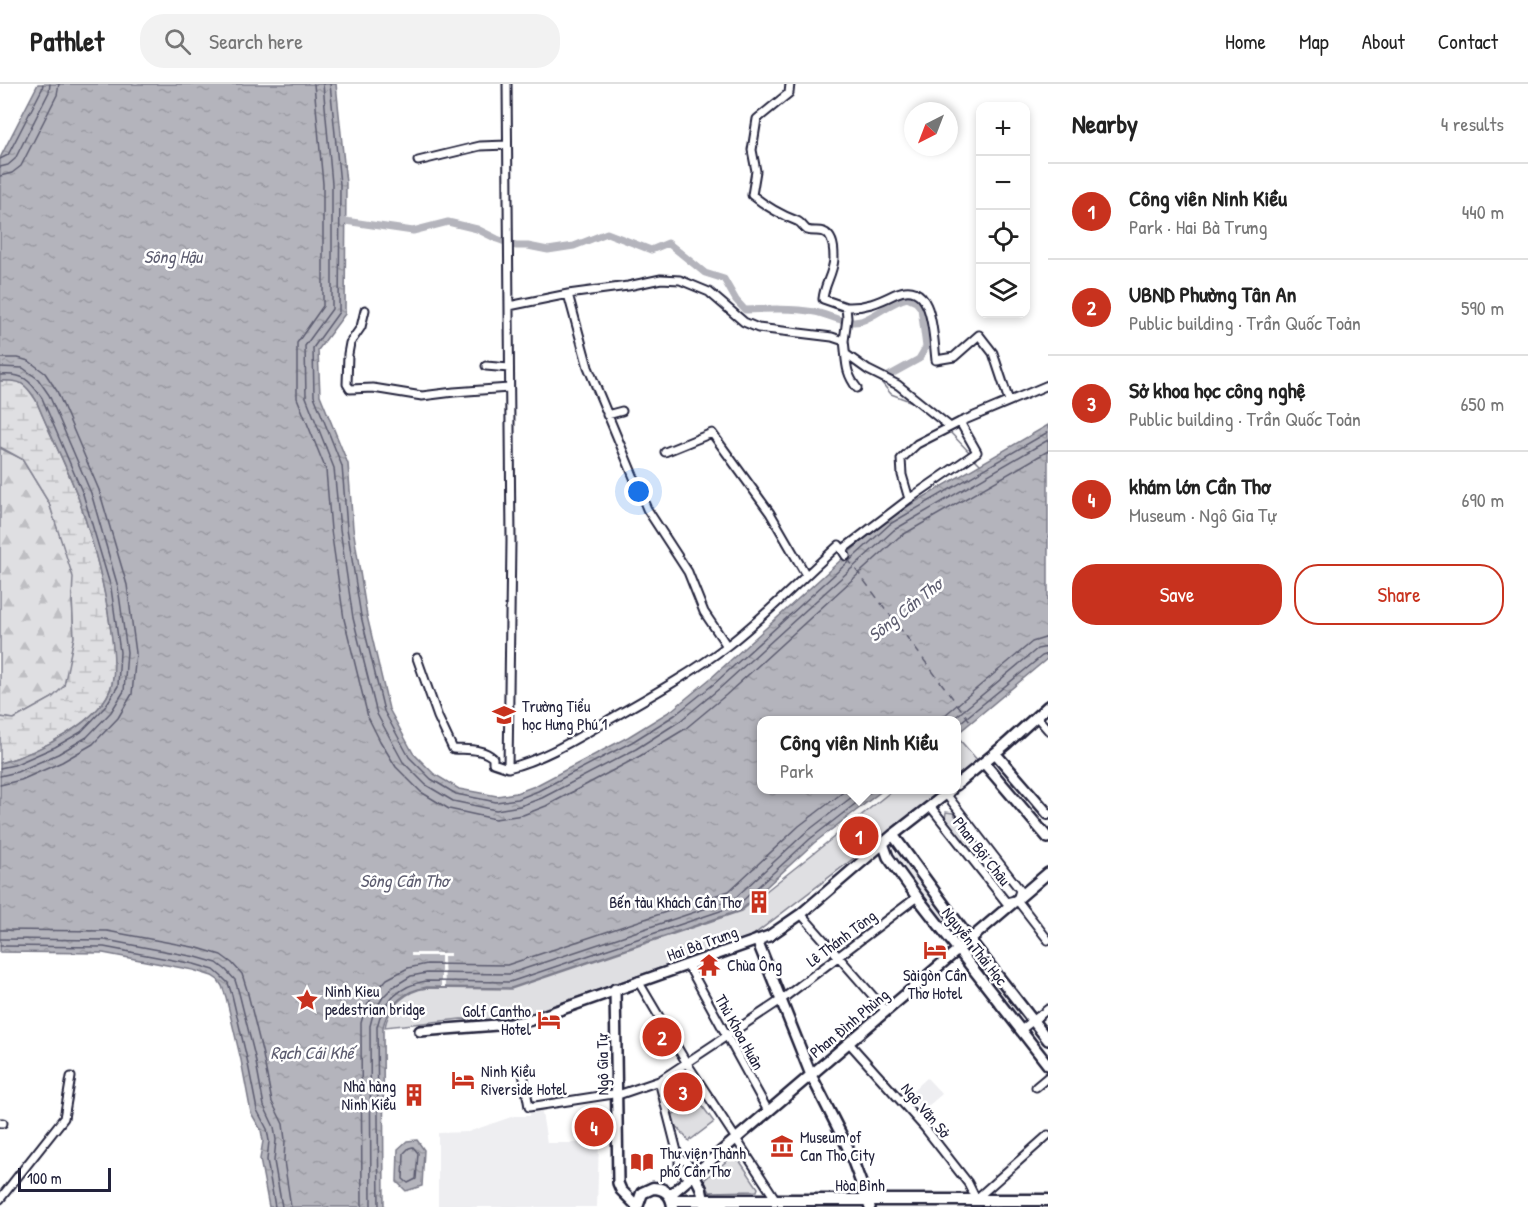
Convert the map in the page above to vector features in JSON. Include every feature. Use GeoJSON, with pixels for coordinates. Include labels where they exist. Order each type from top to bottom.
{"type":"FeatureCollection","features":[{"type":"Feature","properties":{"kind":"main road","name":"Hòa Bình"},"geometry":{"type":"LineString","coordinates":[[637,1206],[639,1198],[647,1189],[659,1188],[671,1201],[704,1203],[776,1200],[976,1203],[1048,1200]]}},
{"type":"Feature","properties":{"kind":"street"},"geometry":{"type":"LineString","coordinates":[[507,84],[511,541],[508,768]]}},
{"type":"Feature","properties":{"kind":"street"},"geometry":{"type":"LineString","coordinates":[[790,84],[790,91],[787,95],[757,119],[752,155],[756,173],[752,195],[780,215],[798,221],[808,230],[820,231],[830,236],[834,263],[825,285],[823,300],[846,307],[865,306],[906,290],[916,293],[925,301],[928,308],[936,360],[954,357],[979,335],[993,353],[1009,401]]}},
{"type":"Feature","properties":{"kind":"street"},"geometry":{"type":"LineString","coordinates":[[418,161],[480,146],[507,145]]}},
{"type":"Feature","properties":{"kind":"street"},"geometry":{"type":"LineString","coordinates":[[508,306],[568,294],[628,286],[650,280],[680,280],[709,292],[744,322],[758,328],[832,337],[844,341]]}},
{"type":"Feature","properties":{"kind":"street"},"geometry":{"type":"LineString","coordinates":[[568,294],[588,367],[647,508],[688,572],[704,612],[727,646]]}},
{"type":"Feature","properties":{"kind":"street"},"geometry":{"type":"LineString","coordinates":[[846,307],[844,341],[847,355],[846,370],[857,388]]}},
{"type":"Feature","properties":{"kind":"street"},"geometry":{"type":"LineString","coordinates":[[365,310],[361,327],[350,343],[347,384],[350,389],[373,388],[422,396],[509,388]]}},
{"type":"Feature","properties":{"kind":"street"},"geometry":{"type":"LineString","coordinates":[[847,355],[903,388],[947,428]]}},
{"type":"Feature","properties":{"kind":"street"},"geometry":{"type":"LineString","coordinates":[[486,366],[509,368]]}},
{"type":"Feature","properties":{"kind":"street"},"geometry":{"type":"LineString","coordinates":[[909,499],[902,476],[901,459],[917,444],[960,422],[1048,385]]}},
{"type":"Feature","properties":{"kind":"street"},"geometry":{"type":"LineString","coordinates":[[607,415],[622,411]]}},
{"type":"Feature","properties":{"kind":"street"},"geometry":{"type":"LineString","coordinates":[[417,658],[438,717],[453,749],[481,751],[493,758],[493,763],[508,768],[550,752],[589,732],[692,670],[727,646],[839,545],[844,553],[909,499],[977,452],[960,422]]}},
{"type":"Feature","properties":{"kind":"street"},"geometry":{"type":"LineString","coordinates":[[665,452],[712,433],[770,513],[806,575]]}},
{"type":"Feature","properties":{"kind":"street"},"geometry":{"type":"LineString","coordinates":[[961,782],[1048,705]]}},
{"type":"Feature","properties":{"kind":"street"},"geometry":{"type":"LineString","coordinates":[[1036,716],[1048,730]]}},
{"type":"Feature","properties":{"kind":"street"},"geometry":{"type":"LineString","coordinates":[[995,753],[1047,812]]}},
{"type":"Feature","properties":{"kind":"street"},"geometry":{"type":"LineString","coordinates":[[984,763],[1048,838]]}},
{"type":"Feature","properties":{"kind":"street","name":"Hai Bà Trưng"},"geometry":{"type":"LineString","coordinates":[[420,1031],[510,1024],[531,1020],[769,936],[801,914],[883,843],[945,794]]}},
{"type":"Feature","properties":{"kind":"street"},"geometry":{"type":"LineString","coordinates":[[949,794],[1020,890],[1017,900],[1048,940]]}},
{"type":"Feature","properties":{"kind":"street","name":"Phan Bội Châu"},"geometry":{"type":"LineString","coordinates":[[930,806],[1006,902],[1017,900]]}},
{"type":"Feature","properties":{"kind":"street"},"geometry":{"type":"LineString","coordinates":[[893,835],[970,940],[1048,1040]]}},
{"type":"Feature","properties":{"kind":"street","name":"Nguyễn Thái Học"},"geometry":{"type":"LineString","coordinates":[[883,843],[888,856],[916,897],[1048,1065]]}},
{"type":"Feature","properties":{"kind":"street","name":"Phan Đình Phùng"},"geometry":{"type":"LineString","coordinates":[[671,1201],[691,1177],[1048,873]]}},
{"type":"Feature","properties":{"kind":"street","name":"Lê Thánh Tông"},"geometry":{"type":"LineString","coordinates":[[523,1073],[529,1107],[618,1095],[658,1081],[781,1000],[916,897]]}},
{"type":"Feature","properties":{"kind":"street"},"geometry":{"type":"LineString","coordinates":[[801,914],[886,1011]]}},
{"type":"Feature","properties":{"kind":"street"},"geometry":{"type":"LineString","coordinates":[[757,939],[811,1075],[848,1148],[870,1203]]}},
{"type":"Feature","properties":{"kind":"street","name":"Thủ Khoa Huân"},"geometry":{"type":"LineString","coordinates":[[688,965],[768,1111]]}},
{"type":"Feature","properties":{"kind":"street"},"geometry":{"type":"LineString","coordinates":[[638,981],[686,1062],[776,1200]]}},
{"type":"Feature","properties":{"kind":"street","name":"Ngô Gia Tự"},"geometry":{"type":"LineString","coordinates":[[615,989],[618,1183],[621,1190],[637,1206]]}},
{"type":"Feature","properties":{"kind":"street"},"geometry":{"type":"LineString","coordinates":[[1021,1030],[1048,1010]]}},
{"type":"Feature","properties":{"kind":"street","name":"Ngô Văn Sở"},"geometry":{"type":"LineString","coordinates":[[849,1042],[925,1128],[968,1183],[976,1203]]}},
{"type":"Feature","properties":{"kind":"street"},"geometry":{"type":"LineString","coordinates":[[0,1199],[64,1118],[71,1077]]}},
{"type":"Feature","properties":{"kind":"street"},"geometry":{"type":"LineString","coordinates":[[1036,1087],[1048,1077]]}},
{"type":"Feature","properties":{"kind":"street"},"geometry":{"type":"LineString","coordinates":[[658,1081],[679,1166],[701,1188],[704,1203]]}},
{"type":"Feature","properties":{"kind":"street"},"geometry":{"type":"LineString","coordinates":[[976,1203],[1048,1136]]}},
{"type":"Feature","properties":{"kind":"shaded area"},"geometry":{"type":"Polygon","coordinates":[[[899,851],[963,936],[954,943],[889,858],[899,851]]]}},
{"type":"Feature","properties":{"kind":"shaded area"},"geometry":{"type":"Polygon","coordinates":[[[927,1078],[942,1094],[921,1112],[907,1096],[927,1078]]]}},
{"type":"Feature","properties":{"kind":"shaded area"},"geometry":{"type":"Polygon","coordinates":[[[541,1107],[547,1143],[599,1143],[597,1207],[438,1207],[438,1133],[468,1132],[514,1116],[530,1116],[531,1109],[541,1107]]]}},
{"type":"Feature","properties":{"kind":"green space"},"geometry":{"type":"Polygon","coordinates":[[[17,380],[28,388],[36,400],[78,497],[93,544],[104,593],[113,647],[114,669],[112,684],[106,698],[82,723],[48,744],[0,763],[0,717],[14,719],[52,698],[64,686],[74,637],[73,577],[49,503],[22,459],[0,447],[0,381],[17,380]]]}},
{"type":"Feature","properties":{"kind":"green space"},"geometry":{"type":"Polygon","coordinates":[[[0,448],[22,459],[49,503],[74,577],[72,598],[74,637],[65,686],[52,698],[14,719],[0,717],[0,448]]]}},
{"type":"Feature","properties":{"kind":"green space"},"geometry":{"type":"Polygon","coordinates":[[[961,741],[979,762],[961,776],[961,741]]]}},
{"type":"Feature","properties":{"kind":"green space"},"geometry":{"type":"Polygon","coordinates":[[[888,794],[938,794],[752,936],[526,1015],[490,1020],[461,1019],[385,1027],[390,1012],[400,1000],[412,992],[427,988],[511,989],[741,911],[888,794]]]}},
{"type":"Feature","properties":{"kind":"green space"},"geometry":{"type":"Polygon","coordinates":[[[946,812],[953,813],[984,851],[986,856],[984,860],[975,858],[945,819],[946,812]]]}},
{"type":"Feature","properties":{"kind":"green space"},"geometry":{"type":"Polygon","coordinates":[[[695,1096],[714,1122],[689,1141],[669,1118],[695,1096]]]}},
{"type":"Feature","properties":{"kind":"green space"},"geometry":{"type":"Polygon","coordinates":[[[735,1154],[758,1188],[757,1191],[710,1192],[704,1180],[735,1154]]]}},
{"type":"Feature","properties":{"kind":"water"},"geometry":{"type":"Polygon","coordinates":[[[38,84],[336,84],[346,183],[345,314],[318,350],[320,395],[348,464],[353,528],[367,616],[389,709],[413,753],[434,774],[459,789],[497,796],[516,793],[535,786],[628,737],[672,710],[711,678],[886,519],[1048,425],[1048,658],[961,731],[961,716],[757,716],[757,794],[878,794],[814,843],[741,910],[511,988],[427,987],[405,995],[393,1005],[383,1027],[384,1207],[269,1207],[260,1159],[263,1141],[261,1130],[251,1113],[226,997],[218,980],[193,970],[103,953],[0,952],[0,763],[48,744],[82,723],[95,711],[106,698],[112,684],[114,654],[101,576],[73,485],[32,394],[18,382],[0,381],[0,158],[38,84]]]}},
{"type":"Feature","properties":{"kind":"water"},"geometry":{"type":"Polygon","coordinates":[[[417,1140],[424,1150],[422,1186],[406,1191],[397,1182],[398,1149],[407,1141],[417,1140]]]}},
{"type":"Feature","properties":{"kind":"pier"},"geometry":{"type":"Polygon","coordinates":[[[411,953],[450,953],[450,956],[444,956],[445,987],[441,987],[441,956],[411,956],[411,953]]]}},
{"type":"Feature","properties":{"kind":"waterway"},"geometry":{"type":"LineString","coordinates":[[345,221],[413,231],[448,222],[477,229],[516,246],[548,250],[574,246],[607,233],[651,250],[668,243],[705,273],[724,279],[736,300],[745,310],[806,311],[855,322],[907,298],[916,302],[921,308],[926,347],[919,359],[888,376]]}},
{"type":"Feature","properties":{"kind":"waterway"},"geometry":{"type":"LineString","coordinates":[[881,382],[891,394],[915,403]]}},
{"type":"Feature","properties":{"kind":"waterway"},"geometry":{"type":"LineString","coordinates":[[948,430],[970,453]]}},
{"type":"Feature","properties":{"kind":"waterway"},"geometry":{"type":"LineString","coordinates":[[973,457],[980,464]]}},
{"type":"Feature","properties":{"kind":"ferry route"},"geometry":{"type":"LineString","coordinates":[[847,558],[973,725]]}},
{"type":"Feature","properties":{"kind":"place","name":"Trường Tiểu học Hưng Phú 1"},"geometry":{"type":"Point","coordinates":[504,715]}},
{"type":"Feature","properties":{"kind":"place","name":"Công viên Ninh Kiều"},"geometry":{"type":"Point","coordinates":[859,836]}},
{"type":"Feature","properties":{"kind":"place","name":"Bến tàu Khách Cần Thơ"},"geometry":{"type":"Point","coordinates":[759,902]}},
{"type":"Feature","properties":{"kind":"place","name":"Sàigòn Cần Thơ Hotel"},"geometry":{"type":"Point","coordinates":[935,950]}},
{"type":"Feature","properties":{"kind":"place","name":"Chùa Ông"},"geometry":{"type":"Point","coordinates":[709,965]}},
{"type":"Feature","properties":{"kind":"place","name":"Ninh Kieu pedestrian bridge"},"geometry":{"type":"Point","coordinates":[307,1000]}},
{"type":"Feature","properties":{"kind":"place","name":"Golf Cantho Hotel"},"geometry":{"type":"Point","coordinates":[549,1020]}},
{"type":"Feature","properties":{"kind":"place","name":"UBND Phường Tân An"},"geometry":{"type":"Point","coordinates":[662,1037]}},
{"type":"Feature","properties":{"kind":"place","name":"Ninh Kiều Riverside Hotel"},"geometry":{"type":"Point","coordinates":[463,1080]}},
{"type":"Feature","properties":{"kind":"place","name":"Sở khoa học công nghệ"},"geometry":{"type":"Point","coordinates":[683,1092]}},
{"type":"Feature","properties":{"kind":"place","name":"Nhà hàng Ninh Kiều"},"geometry":{"type":"Point","coordinates":[414,1095]}},
{"type":"Feature","properties":{"kind":"place","name":"khám lớn Cần Thơ"},"geometry":{"type":"Point","coordinates":[594,1127]}},
{"type":"Feature","properties":{"kind":"place","name":"Museum of Can Tho City"},"geometry":{"type":"Point","coordinates":[782,1146]}},
{"type":"Feature","properties":{"kind":"place","name":"Thư viện Thành phố Cần Thơ"},"geometry":{"type":"Point","coordinates":[642,1162]}},
{"type":"Feature","properties":{"kind":"water label","name":"Sông Hậu"},"geometry":{"type":"Point","coordinates":[173,257]}},
{"type":"Feature","properties":{"kind":"water label","name":"Sông Cần Thơ"},"geometry":{"type":"Point","coordinates":[905,610]}},
{"type":"Feature","properties":{"kind":"water label","name":"Sông Cần Thơ"},"geometry":{"type":"Point","coordinates":[404,881]}},
{"type":"Feature","properties":{"kind":"water label","name":"Rạch Cái Khế"},"geometry":{"type":"Point","coordinates":[312,1053]}}]}
